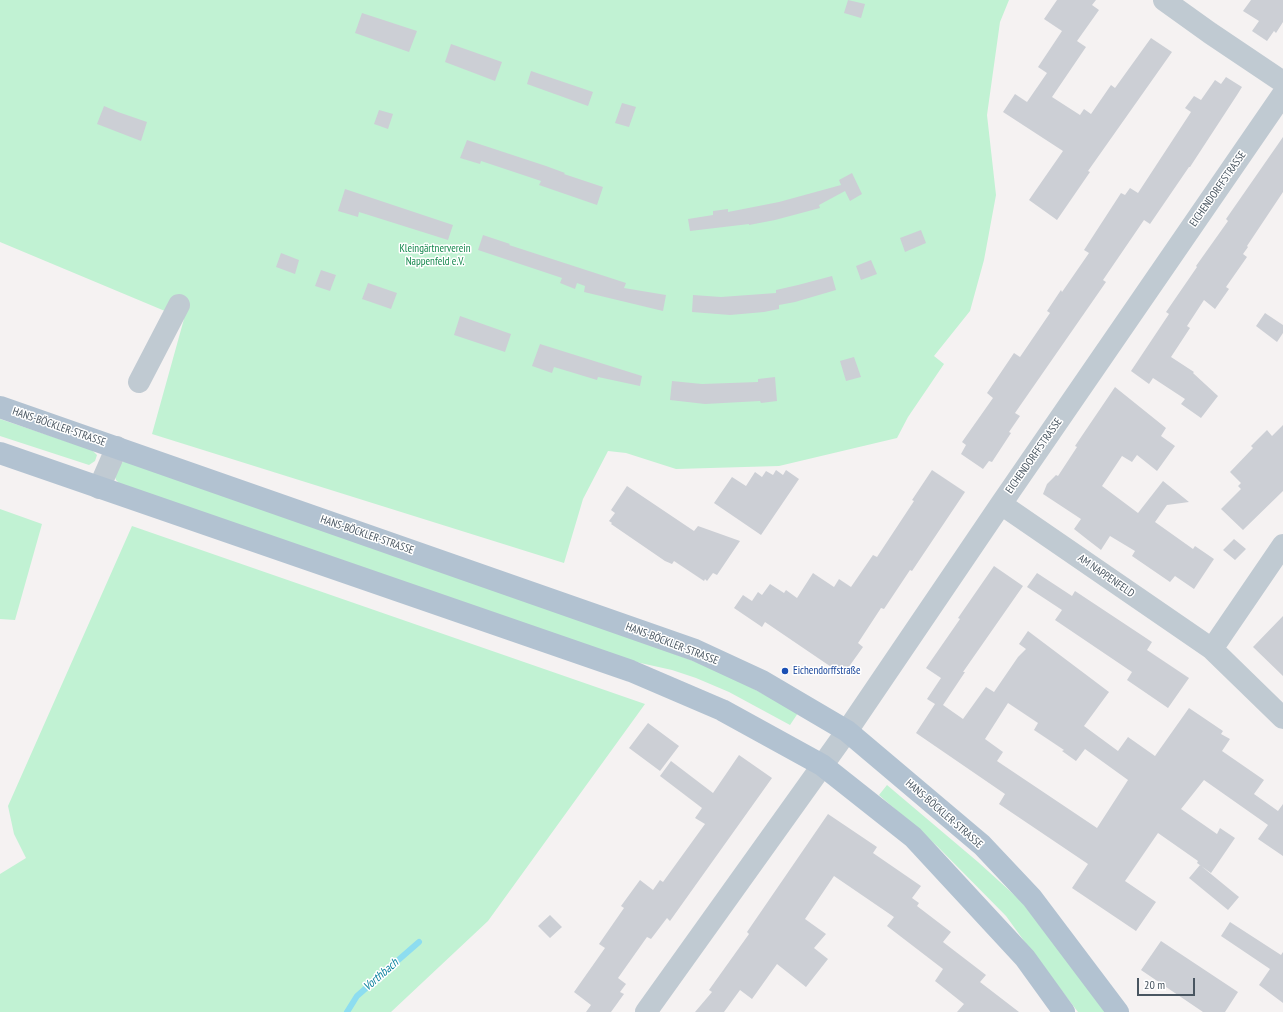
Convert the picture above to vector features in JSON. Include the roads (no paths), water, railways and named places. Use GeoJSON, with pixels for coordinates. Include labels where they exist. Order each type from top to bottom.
{"type":"FeatureCollection","features":[{"type":"Feature","properties":{"kind":"main road","name":"HANS-BÖCKLER-STRASSE"},"geometry":{"type":"LineString","coordinates":[[0,407],[694,650],[762,682],[847,731],[982,845],[1032,898],[1118,1012]]}},
{"type":"Feature","properties":{"kind":"main road"},"geometry":{"type":"LineString","coordinates":[[0,453],[631,671],[722,710],[822,765],[913,836],[1025,958],[1064,1012]]}},
{"type":"Feature","properties":{"kind":"street"},"geometry":{"type":"LineString","coordinates":[[1164,0],[1283,82]]}},
{"type":"Feature","properties":{"kind":"street","name":"EICHENDORFFSTRASSE"},"geometry":{"type":"LineString","coordinates":[[646,1012],[847,731],[1283,94]]}},
{"type":"Feature","properties":{"kind":"street"},"geometry":{"type":"LineString","coordinates":[[139,382],[179,305]]}},
{"type":"Feature","properties":{"kind":"street","name":"HANS-BÖCKLER-STRASSE"},"geometry":{"type":"LineString","coordinates":[[99,488],[117,447]]}},
{"type":"Feature","properties":{"kind":"street","name":"AM NAPPENFELD"},"geometry":{"type":"LineString","coordinates":[[1001,504],[1212,649],[1283,718]]}},
{"type":"Feature","properties":{"kind":"street"},"geometry":{"type":"LineString","coordinates":[[1212,649],[1283,545]]}},
{"type":"Feature","properties":{"kind":"waterway","name":"Vorthbach"},"geometry":{"type":"LineString","coordinates":[[347,1012],[357,996],[419,942]]}},
{"type":"Feature","properties":{"kind":"place","name":"Eichendorffstraße"},"geometry":{"type":"Point","coordinates":[785,671]}},
{"type":"Feature","properties":{"kind":"park label","name":"Kleingärtnerverein Nappenfeld e.V."},"geometry":{"type":"Point","coordinates":[435,255]}}]}
